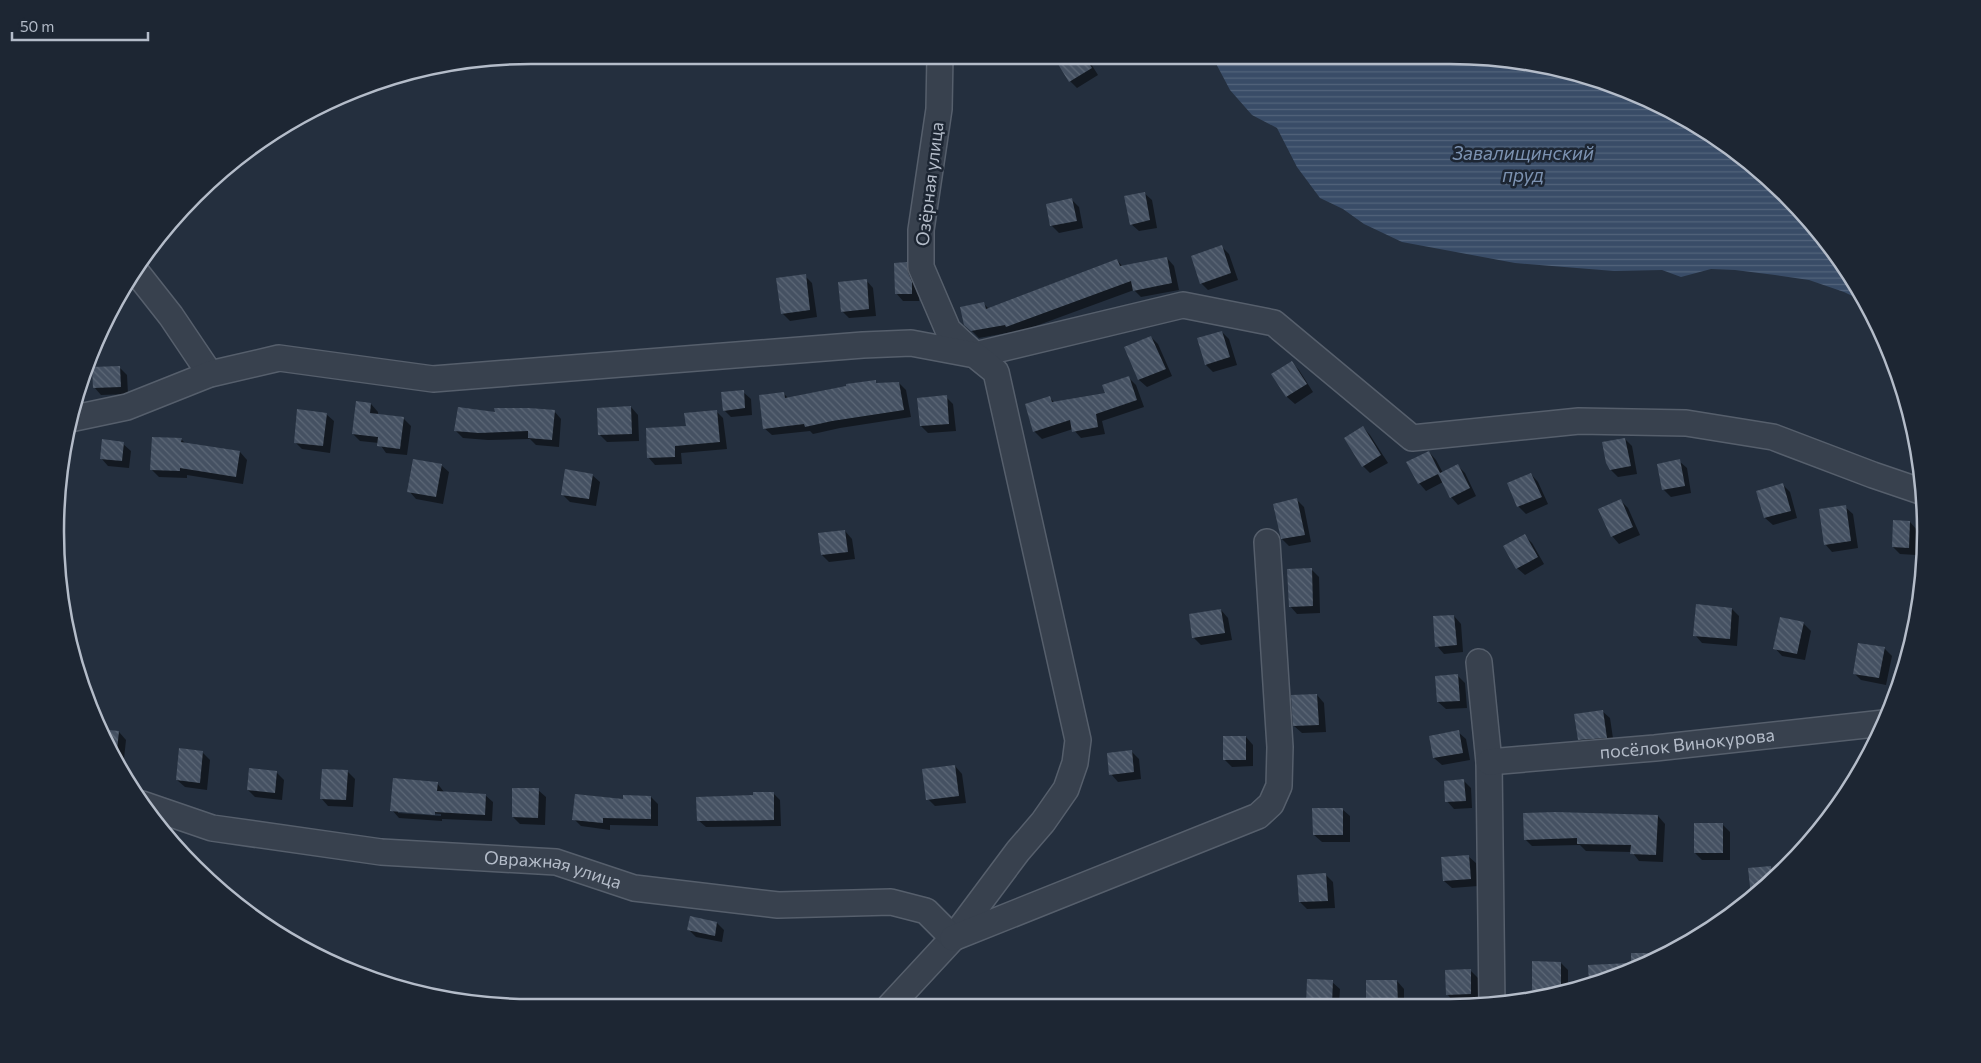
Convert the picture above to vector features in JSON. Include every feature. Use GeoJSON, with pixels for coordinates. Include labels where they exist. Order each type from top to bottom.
{"type":"FeatureCollection","features":[{"type":"Feature","properties":{"kind":"street","name":"Озёрная улица"},"geometry":{"type":"LineString","coordinates":[[896,999],[952,938],[1018,851],[1043,822],[1066,789],[1075,763],[1078,740],[996,372],[948,330],[921,267],[921,230],[939,108],[940,64]]}},
{"type":"Feature","properties":{"kind":"street"},"geometry":{"type":"LineString","coordinates":[[140,277],[171,316],[210,374]]}},
{"type":"Feature","properties":{"kind":"street"},"geometry":{"type":"LineString","coordinates":[[78,417],[127,407],[210,374],[279,358],[433,379],[863,345],[911,343],[975,355],[1183,305],[1274,323],[1412,438],[1579,421],[1686,423],[1773,437],[1915,489]]}},
{"type":"Feature","properties":{"kind":"street"},"geometry":{"type":"LineString","coordinates":[[952,938],[1258,816],[1271,804],[1279,786],[1280,747],[1267,542]]}},
{"type":"Feature","properties":{"kind":"street"},"geometry":{"type":"LineString","coordinates":[[1479,662],[1489,762],[1492,997]]}},
{"type":"Feature","properties":{"kind":"street","name":"посёлок Винокурова"},"geometry":{"type":"LineString","coordinates":[[1489,762],[1655,748],[1876,724]]}},
{"type":"Feature","properties":{"kind":"street","name":"Овражная улица"},"geometry":{"type":"LineString","coordinates":[[155,808],[212,828],[372,850],[556,862],[634,888],[778,905],[891,902],[926,911],[952,938]]}},
{"type":"Feature","properties":{"kind":"water","name":"Завалищинский пруд"},"geometry":{"type":"Polygon","coordinates":[[[1216,64],[1480,65],[1541,73],[1600,89],[1629,99],[1683,126],[1734,160],[1758,180],[1801,223],[1821,247],[1854,297],[1809,280],[1735,270],[1711,269],[1681,277],[1662,270],[1614,271],[1515,263],[1402,242],[1364,224],[1343,209],[1320,198],[1297,167],[1277,128],[1252,115],[1230,90],[1216,64]]]}},
{"type":"Feature","properties":{"kind":"building"},"geometry":{"type":"Polygon","coordinates":[[[1058,64],[1089,64],[1092,68],[1069,82],[1058,64]]]}},
{"type":"Feature","properties":{"kind":"building"},"geometry":{"type":"Polygon","coordinates":[[[1145,192],[1150,220],[1130,225],[1124,196],[1145,192]]]}},
{"type":"Feature","properties":{"kind":"building"},"geometry":{"type":"Polygon","coordinates":[[[1072,198],[1077,221],[1050,226],[1046,204],[1072,198]]]}},
{"type":"Feature","properties":{"kind":"building"},"geometry":{"type":"Polygon","coordinates":[[[1222,245],[1231,273],[1200,284],[1191,256],[1222,245]]]}},
{"type":"Feature","properties":{"kind":"building"},"geometry":{"type":"Polygon","coordinates":[[[1167,257],[1172,283],[1133,291],[1131,281],[1006,327],[1005,325],[971,331],[964,325],[960,307],[984,302],[986,309],[1117,259],[1120,266],[1167,257]]]}},
{"type":"Feature","properties":{"kind":"building"},"geometry":{"type":"Polygon","coordinates":[[[907,262],[912,282],[912,294],[895,294],[894,263],[907,262]]]}},
{"type":"Feature","properties":{"kind":"building"},"geometry":{"type":"Polygon","coordinates":[[[806,274],[810,310],[781,314],[776,278],[806,274]]]}},
{"type":"Feature","properties":{"kind":"building"},"geometry":{"type":"Polygon","coordinates":[[[867,279],[869,309],[841,312],[838,282],[867,279]]]}},
{"type":"Feature","properties":{"kind":"building"},"geometry":{"type":"Polygon","coordinates":[[[1222,331],[1230,357],[1205,365],[1197,338],[1222,331]]]}},
{"type":"Feature","properties":{"kind":"building"},"geometry":{"type":"Polygon","coordinates":[[[1151,336],[1166,369],[1138,380],[1124,347],[1151,336]]]}},
{"type":"Feature","properties":{"kind":"building"},"geometry":{"type":"Polygon","coordinates":[[[1292,361],[1307,384],[1286,397],[1271,374],[1292,361]]]}},
{"type":"Feature","properties":{"kind":"building"},"geometry":{"type":"Polygon","coordinates":[[[120,366],[121,387],[93,388],[94,367],[120,366]]]}},
{"type":"Feature","properties":{"kind":"building"},"geometry":{"type":"Polygon","coordinates":[[[1129,376],[1137,400],[1096,414],[1098,427],[1072,432],[1070,420],[1033,432],[1025,404],[1050,396],[1052,402],[1105,393],[1102,385],[1129,376]]]}},
{"type":"Feature","properties":{"kind":"building"},"geometry":{"type":"Polygon","coordinates":[[[876,380],[876,383],[899,382],[904,410],[805,427],[804,424],[763,429],[759,395],[784,392],[785,398],[846,386],[846,384],[876,380]]]}},
{"type":"Feature","properties":{"kind":"building"},"geometry":{"type":"Polygon","coordinates":[[[744,390],[745,408],[723,411],[721,392],[744,390]]]}},
{"type":"Feature","properties":{"kind":"building"},"geometry":{"type":"Polygon","coordinates":[[[947,395],[949,424],[920,426],[917,398],[947,395]]]}},
{"type":"Feature","properties":{"kind":"building"},"geometry":{"type":"Polygon","coordinates":[[[356,401],[371,403],[370,413],[404,417],[400,449],[377,446],[378,437],[352,434],[356,401]]]}},
{"type":"Feature","properties":{"kind":"building"},"geometry":{"type":"Polygon","coordinates":[[[631,406],[632,434],[598,435],[597,408],[631,406]]]}},
{"type":"Feature","properties":{"kind":"building"},"geometry":{"type":"Polygon","coordinates":[[[458,407],[495,412],[494,408],[555,410],[552,440],[528,438],[528,431],[479,433],[454,431],[458,407]]]}},
{"type":"Feature","properties":{"kind":"building"},"geometry":{"type":"Polygon","coordinates":[[[297,409],[327,413],[323,446],[294,443],[297,409]]]}},
{"type":"Feature","properties":{"kind":"building"},"geometry":{"type":"Polygon","coordinates":[[[717,410],[720,442],[675,446],[675,457],[647,458],[646,428],[686,426],[684,413],[717,410]]]}},
{"type":"Feature","properties":{"kind":"building"},"geometry":{"type":"Polygon","coordinates":[[[1363,426],[1381,455],[1362,467],[1344,438],[1363,426]]]}},
{"type":"Feature","properties":{"kind":"building"},"geometry":{"type":"Polygon","coordinates":[[[152,437],[182,438],[181,442],[240,451],[236,477],[180,468],[180,471],[150,470],[152,437]]]}},
{"type":"Feature","properties":{"kind":"building"},"geometry":{"type":"Polygon","coordinates":[[[1625,438],[1631,466],[1610,470],[1606,463],[1602,442],[1625,438]]]}},
{"type":"Feature","properties":{"kind":"building"},"geometry":{"type":"Polygon","coordinates":[[[102,439],[124,442],[122,461],[100,459],[102,439]]]}},
{"type":"Feature","properties":{"kind":"building"},"geometry":{"type":"Polygon","coordinates":[[[1429,451],[1440,473],[1418,484],[1406,462],[1429,451]]]}},
{"type":"Feature","properties":{"kind":"building"},"geometry":{"type":"Polygon","coordinates":[[[413,459],[442,464],[436,497],[407,492],[413,459]]]}},
{"type":"Feature","properties":{"kind":"building"},"geometry":{"type":"Polygon","coordinates":[[[1680,459],[1685,486],[1662,490],[1657,464],[1680,459]]]}},
{"type":"Feature","properties":{"kind":"building"},"geometry":{"type":"Polygon","coordinates":[[[1458,464],[1470,488],[1450,498],[1438,474],[1458,464]]]}},
{"type":"Feature","properties":{"kind":"building"},"geometry":{"type":"Polygon","coordinates":[[[565,469],[593,474],[589,499],[561,495],[565,469]]]}},
{"type":"Feature","properties":{"kind":"building"},"geometry":{"type":"Polygon","coordinates":[[[1531,473],[1542,497],[1517,507],[1507,483],[1531,473]]]}},
{"type":"Feature","properties":{"kind":"building"},"geometry":{"type":"Polygon","coordinates":[[[1783,483],[1791,511],[1764,518],[1756,491],[1783,483]]]}},
{"type":"Feature","properties":{"kind":"building"},"geometry":{"type":"Polygon","coordinates":[[[1297,498],[1305,535],[1281,539],[1273,504],[1297,498]]]}},
{"type":"Feature","properties":{"kind":"building"},"geometry":{"type":"Polygon","coordinates":[[[1621,499],[1633,527],[1611,537],[1598,509],[1621,499]]]}},
{"type":"Feature","properties":{"kind":"building"},"geometry":{"type":"Polygon","coordinates":[[[1846,505],[1851,541],[1824,545],[1819,509],[1846,505]]]}},
{"type":"Feature","properties":{"kind":"building"},"geometry":{"type":"Polygon","coordinates":[[[1893,520],[1910,521],[1909,548],[1892,547],[1893,520]]]}},
{"type":"Feature","properties":{"kind":"building"},"geometry":{"type":"Polygon","coordinates":[[[845,530],[848,552],[821,555],[818,533],[845,530]]]}},
{"type":"Feature","properties":{"kind":"building"},"geometry":{"type":"Polygon","coordinates":[[[1525,534],[1538,557],[1516,569],[1503,546],[1525,534]]]}},
{"type":"Feature","properties":{"kind":"building"},"geometry":{"type":"Polygon","coordinates":[[[1312,568],[1313,606],[1289,607],[1287,569],[1312,568]]]}},
{"type":"Feature","properties":{"kind":"building"},"geometry":{"type":"Polygon","coordinates":[[[1696,604],[1732,608],[1730,639],[1693,636],[1696,604]]]}},
{"type":"Feature","properties":{"kind":"building"},"geometry":{"type":"Polygon","coordinates":[[[1221,609],[1225,633],[1192,638],[1189,614],[1221,609]]]}},
{"type":"Feature","properties":{"kind":"building"},"geometry":{"type":"Polygon","coordinates":[[[1454,615],[1457,645],[1435,647],[1433,616],[1454,615]]]}},
{"type":"Feature","properties":{"kind":"building"},"geometry":{"type":"Polygon","coordinates":[[[1780,617],[1804,622],[1797,654],[1773,649],[1780,617]]]}},
{"type":"Feature","properties":{"kind":"building"},"geometry":{"type":"Polygon","coordinates":[[[1858,643],[1885,647],[1879,678],[1853,674],[1858,643]]]}},
{"type":"Feature","properties":{"kind":"building"},"geometry":{"type":"Polygon","coordinates":[[[1458,674],[1460,701],[1437,702],[1435,676],[1458,674]]]}},
{"type":"Feature","properties":{"kind":"building"},"geometry":{"type":"Polygon","coordinates":[[[1317,694],[1319,725],[1293,726],[1291,695],[1317,694]]]}},
{"type":"Feature","properties":{"kind":"building"},"geometry":{"type":"Polygon","coordinates":[[[1603,710],[1607,738],[1578,740],[1574,714],[1603,710]]]}},
{"type":"Feature","properties":{"kind":"building"},"geometry":{"type":"Polygon","coordinates":[[[108,730],[119,731],[117,748],[108,730]]]}},
{"type":"Feature","properties":{"kind":"building"},"geometry":{"type":"Polygon","coordinates":[[[1459,730],[1463,753],[1433,758],[1429,736],[1459,730]]]}},
{"type":"Feature","properties":{"kind":"building"},"geometry":{"type":"Polygon","coordinates":[[[1223,736],[1246,736],[1246,760],[1223,760],[1223,736]]]}},
{"type":"Feature","properties":{"kind":"building"},"geometry":{"type":"Polygon","coordinates":[[[179,748],[203,751],[200,783],[176,780],[179,748]]]}},
{"type":"Feature","properties":{"kind":"building"},"geometry":{"type":"Polygon","coordinates":[[[1132,750],[1134,772],[1109,775],[1107,753],[1132,750]]]}},
{"type":"Feature","properties":{"kind":"building"},"geometry":{"type":"Polygon","coordinates":[[[955,765],[959,796],[926,800],[922,769],[955,765]]]}},
{"type":"Feature","properties":{"kind":"building"},"geometry":{"type":"Polygon","coordinates":[[[249,768],[277,771],[275,793],[247,790],[249,768]]]}},
{"type":"Feature","properties":{"kind":"building"},"geometry":{"type":"Polygon","coordinates":[[[322,769],[348,770],[346,800],[320,799],[322,769]]]}},
{"type":"Feature","properties":{"kind":"building"},"geometry":{"type":"Polygon","coordinates":[[[393,778],[438,782],[437,791],[486,794],[485,815],[435,812],[435,815],[390,811],[393,778]]]}},
{"type":"Feature","properties":{"kind":"building"},"geometry":{"type":"Polygon","coordinates":[[[1464,779],[1466,801],[1445,802],[1444,781],[1464,779]]]}},
{"type":"Feature","properties":{"kind":"building"},"geometry":{"type":"Polygon","coordinates":[[[512,788],[539,788],[538,818],[512,817],[512,788]]]}},
{"type":"Feature","properties":{"kind":"building"},"geometry":{"type":"Polygon","coordinates":[[[753,792],[774,792],[774,820],[697,821],[696,797],[753,795],[753,792]]]}},
{"type":"Feature","properties":{"kind":"building"},"geometry":{"type":"Polygon","coordinates":[[[575,794],[623,799],[623,795],[651,796],[651,819],[603,818],[603,823],[572,820],[575,794]]]}},
{"type":"Feature","properties":{"kind":"building"},"geometry":{"type":"Polygon","coordinates":[[[1312,808],[1343,808],[1343,835],[1313,835],[1312,808]]]}},
{"type":"Feature","properties":{"kind":"building"},"geometry":{"type":"Polygon","coordinates":[[[1523,813],[1658,815],[1656,855],[1630,854],[1631,845],[1577,844],[1577,838],[1524,840],[1523,813]]]}},
{"type":"Feature","properties":{"kind":"building"},"geometry":{"type":"Polygon","coordinates":[[[1694,823],[1723,823],[1723,853],[1694,853],[1694,823]]]}},
{"type":"Feature","properties":{"kind":"building"},"geometry":{"type":"Polygon","coordinates":[[[1469,855],[1471,879],[1443,881],[1441,857],[1469,855]]]}},
{"type":"Feature","properties":{"kind":"building"},"geometry":{"type":"Polygon","coordinates":[[[1771,866],[1771,870],[1750,889],[1748,868],[1771,866]]]}},
{"type":"Feature","properties":{"kind":"building"},"geometry":{"type":"Polygon","coordinates":[[[1326,873],[1328,901],[1299,902],[1297,875],[1326,873]]]}},
{"type":"Feature","properties":{"kind":"building"},"geometry":{"type":"Polygon","coordinates":[[[690,916],[717,922],[715,936],[687,930],[690,916]]]}},
{"type":"Feature","properties":{"kind":"building"},"geometry":{"type":"Polygon","coordinates":[[[1631,953],[1652,953],[1629,964],[1589,978],[1588,965],[1631,963],[1631,953]]]}},
{"type":"Feature","properties":{"kind":"building"},"geometry":{"type":"Polygon","coordinates":[[[1532,961],[1561,962],[1561,985],[1532,990],[1532,961]]]}},
{"type":"Feature","properties":{"kind":"building"},"geometry":{"type":"Polygon","coordinates":[[[1471,969],[1471,994],[1446,995],[1445,970],[1471,969]]]}},
{"type":"Feature","properties":{"kind":"building"},"geometry":{"type":"Polygon","coordinates":[[[1307,979],[1333,980],[1332,999],[1306,999],[1307,979]]]}},
{"type":"Feature","properties":{"kind":"building"},"geometry":{"type":"Polygon","coordinates":[[[1366,980],[1397,980],[1398,999],[1366,999],[1366,980]]]}}]}
